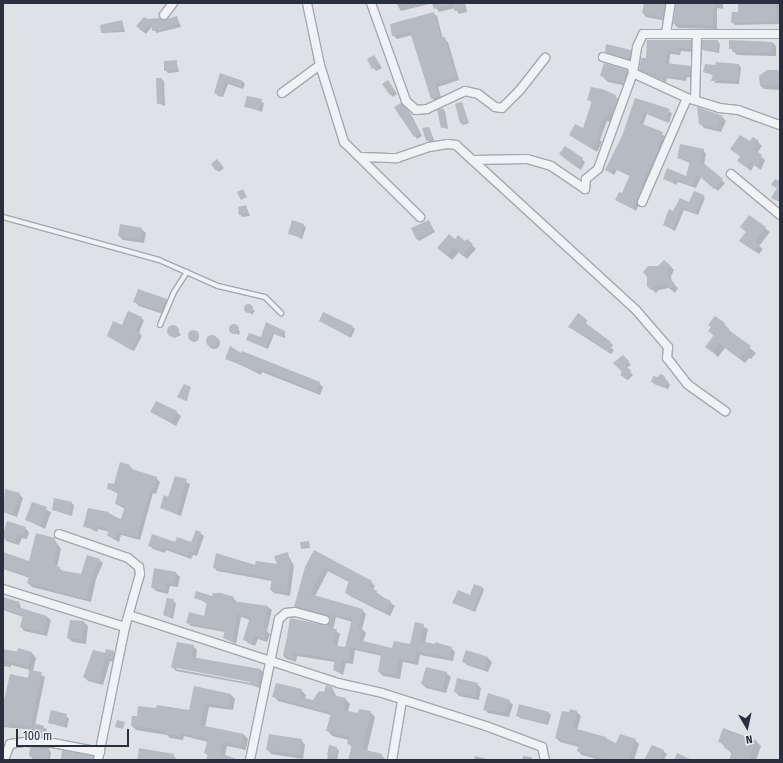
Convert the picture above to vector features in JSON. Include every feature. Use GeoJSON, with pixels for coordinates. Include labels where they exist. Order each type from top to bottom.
{"type":"FeatureCollection","features":[{"type":"Feature","properties":{"kind":"street"},"geometry":{"type":"LineString","coordinates":[[164,15],[173,3]]}},
{"type":"Feature","properties":{"kind":"street"},"geometry":{"type":"LineString","coordinates":[[307,3],[320,65],[344,142],[420,217]]}},
{"type":"Feature","properties":{"kind":"street"},"geometry":{"type":"LineString","coordinates":[[372,3],[406,101],[416,110],[427,109],[465,91],[478,94],[495,107],[502,108],[520,90],[544,58]]}},
{"type":"Feature","properties":{"kind":"street"},"geometry":{"type":"LineString","coordinates":[[666,33],[671,3]]}},
{"type":"Feature","properties":{"kind":"street"},"geometry":{"type":"LineString","coordinates":[[473,160],[527,159],[556,169],[585,189],[586,179],[598,169],[633,73],[642,35],[666,33],[697,35],[780,34]]}},
{"type":"Feature","properties":{"kind":"street"},"geometry":{"type":"LineString","coordinates":[[642,202],[691,98],[697,35]]}},
{"type":"Feature","properties":{"kind":"street"},"geometry":{"type":"LineString","coordinates":[[603,57],[632,66],[633,73]]}},
{"type":"Feature","properties":{"kind":"street"},"geometry":{"type":"LineString","coordinates":[[282,93],[320,65]]}},
{"type":"Feature","properties":{"kind":"street"},"geometry":{"type":"LineString","coordinates":[[633,73],[691,98],[780,125]]}},
{"type":"Feature","properties":{"kind":"street"},"geometry":{"type":"LineString","coordinates":[[360,157],[397,158],[448,144],[456,145],[636,310],[668,347],[667,358],[687,384],[725,411]]}},
{"type":"Feature","properties":{"kind":"street"},"geometry":{"type":"LineString","coordinates":[[731,174],[780,215]]}},
{"type":"Feature","properties":{"kind":"street"},"geometry":{"type":"LineString","coordinates":[[4,760],[10,744],[25,742],[53,743],[99,756],[125,627],[140,574],[136,563],[59,534]]}},
{"type":"Feature","properties":{"kind":"street"},"geometry":{"type":"LineString","coordinates":[[3,589],[125,627]]}},
{"type":"Feature","properties":{"kind":"street"},"geometry":{"type":"LineString","coordinates":[[250,760],[277,624],[282,616],[295,612],[325,620]]}},
{"type":"Feature","properties":{"kind":"street"},"geometry":{"type":"LineString","coordinates":[[129,614],[269,661],[528,741],[542,747],[545,760]]}},
{"type":"Feature","properties":{"kind":"street"},"geometry":{"type":"LineString","coordinates":[[392,760],[402,701]]}},
{"type":"Feature","properties":{"kind":"lane"},"geometry":{"type":"LineString","coordinates":[[3,217],[159,260],[226,289],[265,297],[281,313]]}},
{"type":"Feature","properties":{"kind":"lane"},"geometry":{"type":"LineString","coordinates":[[160,325],[174,292],[187,272]]}},
{"type":"Feature","properties":{"kind":"building"},"geometry":{"type":"Polygon","coordinates":[[[432,3],[450,3],[451,5],[434,9],[432,3]]]}},
{"type":"Feature","properties":{"kind":"building"},"geometry":{"type":"Polygon","coordinates":[[[453,3],[463,3],[464,9],[454,11],[453,3]]]}},
{"type":"Feature","properties":{"kind":"building"},"geometry":{"type":"Polygon","coordinates":[[[644,3],[665,5],[663,18],[642,13],[644,3]]]}},
{"type":"Feature","properties":{"kind":"building"},"geometry":{"type":"Polygon","coordinates":[[[676,3],[714,3],[713,26],[673,24],[676,3]]]}},
{"type":"Feature","properties":{"kind":"building"},"geometry":{"type":"Polygon","coordinates":[[[738,3],[775,3],[777,21],[731,23],[732,12],[738,12],[738,3]]]}},
{"type":"Feature","properties":{"kind":"building"},"geometry":{"type":"Polygon","coordinates":[[[434,12],[441,38],[445,37],[456,77],[435,83],[439,96],[431,99],[410,32],[392,36],[390,24],[434,12]]]}},
{"type":"Feature","properties":{"kind":"building"},"geometry":{"type":"Polygon","coordinates":[[[177,16],[179,24],[166,27],[166,29],[152,31],[151,22],[143,32],[136,26],[144,17],[148,19],[159,18],[164,20],[177,16]]]}},
{"type":"Feature","properties":{"kind":"building"},"geometry":{"type":"Polygon","coordinates":[[[122,20],[124,30],[101,33],[100,25],[122,20]]]}},
{"type":"Feature","properties":{"kind":"building"},"geometry":{"type":"Polygon","coordinates":[[[647,40],[691,40],[691,49],[678,48],[678,52],[667,51],[666,63],[691,66],[690,75],[684,75],[683,78],[664,76],[663,79],[656,78],[656,74],[639,70],[641,58],[646,58],[647,40]]]}},
{"type":"Feature","properties":{"kind":"building"},"geometry":{"type":"Polygon","coordinates":[[[702,40],[718,40],[717,51],[702,50],[702,40]]]}},
{"type":"Feature","properties":{"kind":"building"},"geometry":{"type":"Polygon","coordinates":[[[729,40],[773,42],[772,53],[732,52],[732,49],[729,49],[729,40]]]}},
{"type":"Feature","properties":{"kind":"building"},"geometry":{"type":"Polygon","coordinates":[[[606,44],[631,50],[629,59],[605,52],[606,44]]]}},
{"type":"Feature","properties":{"kind":"building"},"geometry":{"type":"Polygon","coordinates":[[[374,55],[380,65],[372,69],[367,59],[374,55]]]}},
{"type":"Feature","properties":{"kind":"building"},"geometry":{"type":"Polygon","coordinates":[[[177,60],[177,69],[164,71],[164,61],[177,60]]]}},
{"type":"Feature","properties":{"kind":"building"},"geometry":{"type":"Polygon","coordinates":[[[716,62],[739,64],[737,81],[711,81],[713,74],[703,72],[705,64],[715,65],[716,62]]]}},
{"type":"Feature","properties":{"kind":"building"},"geometry":{"type":"Polygon","coordinates":[[[604,63],[627,70],[624,83],[604,79],[605,77],[600,76],[604,63]]]}},
{"type":"Feature","properties":{"kind":"building"},"geometry":{"type":"Polygon","coordinates":[[[767,70],[778,70],[780,84],[760,86],[759,76],[767,70]]]}},
{"type":"Feature","properties":{"kind":"building"},"geometry":{"type":"Polygon","coordinates":[[[220,73],[243,81],[241,87],[225,82],[221,96],[214,93],[220,73]]]}},
{"type":"Feature","properties":{"kind":"building"},"geometry":{"type":"Polygon","coordinates":[[[156,78],[162,78],[163,103],[157,104],[156,78]]]}},
{"type":"Feature","properties":{"kind":"building"},"geometry":{"type":"Polygon","coordinates":[[[388,80],[395,91],[390,95],[382,84],[388,80]]]}},
{"type":"Feature","properties":{"kind":"building"},"geometry":{"type":"Polygon","coordinates":[[[591,87],[602,89],[616,95],[615,98],[618,99],[614,108],[610,107],[606,119],[603,118],[597,136],[599,137],[592,149],[569,135],[575,124],[583,128],[592,101],[587,100],[591,87]]]}},
{"type":"Feature","properties":{"kind":"building"},"geometry":{"type":"Polygon","coordinates":[[[247,96],[262,99],[259,110],[244,107],[247,96]]]}},
{"type":"Feature","properties":{"kind":"building"},"geometry":{"type":"Polygon","coordinates":[[[635,98],[670,109],[666,120],[644,112],[640,123],[663,132],[657,148],[659,149],[641,185],[643,186],[633,209],[615,200],[619,192],[622,193],[630,175],[613,168],[611,173],[605,170],[622,136],[635,98]]]}},
{"type":"Feature","properties":{"kind":"building"},"geometry":{"type":"Polygon","coordinates":[[[462,102],[468,122],[460,123],[455,104],[462,102]]]}},
{"type":"Feature","properties":{"kind":"building"},"geometry":{"type":"Polygon","coordinates":[[[401,103],[408,110],[420,133],[414,137],[394,107],[401,103]]]}},
{"type":"Feature","properties":{"kind":"building"},"geometry":{"type":"Polygon","coordinates":[[[697,107],[723,116],[717,128],[699,124],[697,107]]]}},
{"type":"Feature","properties":{"kind":"building"},"geometry":{"type":"Polygon","coordinates":[[[443,108],[446,127],[441,128],[437,110],[443,108]]]}},
{"type":"Feature","properties":{"kind":"building"},"geometry":{"type":"Polygon","coordinates":[[[429,127],[433,139],[426,141],[422,128],[429,127]]]}},
{"type":"Feature","properties":{"kind":"building"},"geometry":{"type":"Polygon","coordinates":[[[740,135],[750,141],[753,137],[759,141],[753,149],[762,155],[757,167],[750,162],[746,167],[737,161],[740,156],[730,149],[740,135]]]}},
{"type":"Feature","properties":{"kind":"building"},"geometry":{"type":"Polygon","coordinates":[[[680,144],[704,149],[701,161],[723,179],[714,189],[697,174],[693,186],[674,179],[673,183],[663,179],[667,168],[686,176],[690,161],[677,158],[680,144]]]}},
{"type":"Feature","properties":{"kind":"building"},"geometry":{"type":"Polygon","coordinates":[[[565,146],[583,158],[578,168],[559,154],[565,146]]]}},
{"type":"Feature","properties":{"kind":"building"},"geometry":{"type":"Polygon","coordinates":[[[217,159],[222,165],[216,171],[211,164],[217,159]]]}},
{"type":"Feature","properties":{"kind":"building"},"geometry":{"type":"Polygon","coordinates":[[[775,179],[780,181],[780,202],[771,198],[777,188],[771,185],[775,179]]]}},
{"type":"Feature","properties":{"kind":"building"},"geometry":{"type":"Polygon","coordinates":[[[243,189],[247,197],[241,200],[237,192],[243,189]]]}},
{"type":"Feature","properties":{"kind":"building"},"geometry":{"type":"Polygon","coordinates":[[[694,191],[704,195],[695,213],[682,208],[673,229],[663,225],[669,209],[673,211],[680,198],[689,202],[694,191]]]}},
{"type":"Feature","properties":{"kind":"building"},"geometry":{"type":"Polygon","coordinates":[[[246,205],[248,213],[239,215],[238,207],[246,205]]]}},
{"type":"Feature","properties":{"kind":"building"},"geometry":{"type":"Polygon","coordinates":[[[749,215],[766,227],[756,241],[759,244],[754,251],[739,241],[746,232],[740,227],[749,215]]]}},
{"type":"Feature","properties":{"kind":"building"},"geometry":{"type":"Polygon","coordinates":[[[292,220],[304,224],[300,237],[288,234],[292,220]]]}},
{"type":"Feature","properties":{"kind":"building"},"geometry":{"type":"Polygon","coordinates":[[[429,220],[433,229],[431,232],[416,239],[411,228],[429,220]]]}},
{"type":"Feature","properties":{"kind":"building"},"geometry":{"type":"Polygon","coordinates":[[[120,224],[142,228],[140,239],[118,236],[120,224]]]}},
{"type":"Feature","properties":{"kind":"building"},"geometry":{"type":"Polygon","coordinates":[[[449,234],[455,239],[458,235],[465,241],[467,239],[473,244],[463,256],[454,248],[447,256],[437,248],[449,234]]]}},
{"type":"Feature","properties":{"kind":"building"},"geometry":{"type":"Polygon","coordinates":[[[664,260],[670,265],[667,271],[669,278],[675,284],[670,289],[664,284],[655,286],[651,290],[647,286],[647,277],[643,272],[648,266],[658,266],[664,260]]]}},
{"type":"Feature","properties":{"kind":"building"},"geometry":{"type":"Polygon","coordinates":[[[138,289],[167,299],[162,311],[133,302],[138,289]]]}},
{"type":"Feature","properties":{"kind":"building"},"geometry":{"type":"Polygon","coordinates":[[[248,303],[253,308],[248,313],[243,308],[248,303]]]}},
{"type":"Feature","properties":{"kind":"building"},"geometry":{"type":"Polygon","coordinates":[[[128,311],[142,317],[136,331],[140,332],[131,350],[107,336],[113,321],[122,325],[128,311]]]}},
{"type":"Feature","properties":{"kind":"building"},"geometry":{"type":"Polygon","coordinates":[[[323,312],[353,326],[348,336],[319,321],[323,312]]]}},
{"type":"Feature","properties":{"kind":"building"},"geometry":{"type":"Polygon","coordinates":[[[578,313],[585,318],[583,321],[611,342],[609,345],[612,347],[608,352],[590,338],[568,327],[578,313]]]}},
{"type":"Feature","properties":{"kind":"building"},"geometry":{"type":"Polygon","coordinates":[[[715,316],[725,323],[723,326],[751,346],[745,354],[743,353],[739,358],[719,343],[712,352],[705,347],[714,335],[708,331],[711,327],[708,325],[715,316]]]}},
{"type":"Feature","properties":{"kind":"building"},"geometry":{"type":"Polygon","coordinates":[[[266,322],[285,331],[283,337],[272,332],[266,348],[246,340],[249,333],[261,337],[266,322]]]}},
{"type":"Feature","properties":{"kind":"building"},"geometry":{"type":"Polygon","coordinates":[[[234,324],[239,329],[234,334],[229,329],[234,324]]]}},
{"type":"Feature","properties":{"kind":"building"},"geometry":{"type":"Polygon","coordinates":[[[173,325],[177,327],[179,331],[177,335],[173,337],[169,335],[167,331],[169,327],[173,325]]]}},
{"type":"Feature","properties":{"kind":"building"},"geometry":{"type":"Polygon","coordinates":[[[191,330],[195,330],[197,331],[197,339],[191,340],[188,337],[188,333],[191,330]]]}},
{"type":"Feature","properties":{"kind":"building"},"geometry":{"type":"Polygon","coordinates":[[[210,335],[214,335],[218,341],[214,347],[210,347],[206,343],[206,339],[210,335]]]}},
{"type":"Feature","properties":{"kind":"building"},"geometry":{"type":"Polygon","coordinates":[[[230,346],[241,353],[242,351],[320,382],[316,391],[258,368],[257,371],[225,359],[230,346]]]}},
{"type":"Feature","properties":{"kind":"building"},"geometry":{"type":"Polygon","coordinates":[[[623,355],[629,361],[625,365],[631,371],[626,379],[620,375],[622,372],[613,363],[623,355]]]}},
{"type":"Feature","properties":{"kind":"building"},"geometry":{"type":"Polygon","coordinates":[[[660,374],[665,376],[663,380],[668,381],[666,387],[651,382],[653,376],[658,377],[660,374]]]}},
{"type":"Feature","properties":{"kind":"building"},"geometry":{"type":"Polygon","coordinates":[[[184,384],[191,387],[186,401],[177,397],[184,384]]]}},
{"type":"Feature","properties":{"kind":"building"},"geometry":{"type":"Polygon","coordinates":[[[156,401],[177,411],[172,422],[150,412],[156,401]]]}},
{"type":"Feature","properties":{"kind":"building"},"geometry":{"type":"Polygon","coordinates":[[[120,462],[130,465],[129,468],[157,477],[152,491],[150,490],[137,537],[117,532],[115,538],[107,536],[109,529],[94,526],[94,529],[83,527],[88,508],[109,512],[108,515],[121,519],[125,506],[115,504],[118,492],[107,489],[108,483],[114,484],[120,462]]]}},
{"type":"Feature","properties":{"kind":"building"},"geometry":{"type":"Polygon","coordinates":[[[175,476],[187,479],[177,514],[160,508],[164,495],[168,497],[175,476]]]}},
{"type":"Feature","properties":{"kind":"building"},"geometry":{"type":"Polygon","coordinates":[[[5,489],[20,493],[13,514],[3,512],[5,489]]]}},
{"type":"Feature","properties":{"kind":"building"},"geometry":{"type":"Polygon","coordinates":[[[54,498],[72,502],[69,514],[52,510],[54,498]]]}},
{"type":"Feature","properties":{"kind":"building"},"geometry":{"type":"Polygon","coordinates":[[[32,502],[47,507],[41,526],[25,520],[32,502]]]}},
{"type":"Feature","properties":{"kind":"building"},"geometry":{"type":"Polygon","coordinates":[[[7,521],[26,527],[23,536],[17,534],[15,542],[3,538],[7,521]]]}},
{"type":"Feature","properties":{"kind":"building"},"geometry":{"type":"Polygon","coordinates":[[[196,530],[201,532],[193,553],[189,552],[188,556],[163,547],[162,550],[148,546],[152,534],[175,542],[177,537],[191,542],[196,530]]]}},
{"type":"Feature","properties":{"kind":"building"},"geometry":{"type":"Polygon","coordinates":[[[36,533],[55,538],[54,543],[58,544],[53,565],[60,567],[59,570],[81,574],[87,555],[100,559],[92,575],[87,599],[27,583],[29,576],[3,567],[3,552],[29,561],[36,533]]]}},
{"type":"Feature","properties":{"kind":"building"},"geometry":{"type":"Polygon","coordinates":[[[309,541],[310,548],[301,549],[300,542],[309,541]]]}},
{"type":"Feature","properties":{"kind":"building"},"geometry":{"type":"Polygon","coordinates":[[[314,550],[372,581],[369,587],[377,591],[376,594],[391,601],[386,612],[345,593],[349,580],[324,567],[310,594],[363,609],[358,627],[362,628],[359,640],[392,648],[394,641],[410,644],[415,622],[424,624],[420,641],[435,644],[435,642],[452,647],[449,658],[416,651],[414,662],[399,658],[396,675],[378,672],[381,654],[351,647],[349,661],[342,660],[340,671],[333,670],[335,659],[294,653],[293,659],[284,657],[290,618],[324,625],[330,622],[327,615],[294,607],[305,567],[314,550]],[[332,614],[329,628],[337,629],[333,645],[345,647],[352,619],[332,614]]]}},
{"type":"Feature","properties":{"kind":"building"},"geometry":{"type":"Polygon","coordinates":[[[288,552],[290,562],[287,593],[270,590],[272,579],[213,568],[216,553],[255,565],[256,561],[277,564],[274,556],[288,552]]]}},
{"type":"Feature","properties":{"kind":"building"},"geometry":{"type":"Polygon","coordinates":[[[154,568],[176,572],[174,584],[166,582],[165,590],[151,588],[154,568]]]}},
{"type":"Feature","properties":{"kind":"building"},"geometry":{"type":"Polygon","coordinates":[[[474,584],[482,587],[473,611],[452,603],[458,590],[470,595],[474,584]]]}},
{"type":"Feature","properties":{"kind":"building"},"geometry":{"type":"Polygon","coordinates":[[[196,591],[212,596],[213,593],[221,593],[234,597],[232,601],[268,606],[263,628],[267,629],[263,639],[254,636],[252,643],[243,640],[250,617],[237,614],[233,641],[223,638],[225,630],[186,623],[189,612],[204,616],[207,602],[194,598],[196,591]]]}},
{"type":"Feature","properties":{"kind":"building"},"geometry":{"type":"Polygon","coordinates":[[[3,597],[19,602],[17,607],[47,616],[43,633],[20,627],[23,615],[3,609],[3,597]]]}},
{"type":"Feature","properties":{"kind":"building"},"geometry":{"type":"Polygon","coordinates":[[[167,598],[174,599],[171,617],[163,615],[167,598]]]}},
{"type":"Feature","properties":{"kind":"building"},"geometry":{"type":"Polygon","coordinates":[[[70,620],[84,621],[82,640],[67,638],[70,620]]]}},
{"type":"Feature","properties":{"kind":"building"},"geometry":{"type":"Polygon","coordinates":[[[177,642],[194,645],[191,657],[261,669],[258,686],[249,684],[250,682],[171,667],[177,642]]]}},
{"type":"Feature","properties":{"kind":"building"},"geometry":{"type":"Polygon","coordinates":[[[18,648],[32,652],[28,667],[3,659],[3,649],[17,652],[18,648]]]}},
{"type":"Feature","properties":{"kind":"building"},"geometry":{"type":"Polygon","coordinates":[[[106,649],[114,651],[113,659],[106,657],[99,682],[83,677],[93,650],[105,653],[106,649]]]}},
{"type":"Feature","properties":{"kind":"building"},"geometry":{"type":"Polygon","coordinates":[[[466,650],[488,657],[484,669],[462,662],[466,650]]]}},
{"type":"Feature","properties":{"kind":"building"},"geometry":{"type":"Polygon","coordinates":[[[426,667],[447,672],[442,690],[421,684],[426,667]]]}},
{"type":"Feature","properties":{"kind":"building"},"geometry":{"type":"Polygon","coordinates":[[[29,670],[42,672],[31,727],[9,723],[9,727],[3,725],[3,705],[10,674],[28,678],[29,670]]]}},
{"type":"Feature","properties":{"kind":"building"},"geometry":{"type":"Polygon","coordinates":[[[457,678],[478,683],[475,697],[454,692],[457,678]]]}},
{"type":"Feature","properties":{"kind":"building"},"geometry":{"type":"Polygon","coordinates":[[[276,683],[302,689],[300,697],[313,700],[319,691],[324,692],[326,685],[332,687],[332,695],[346,698],[343,710],[358,713],[359,709],[371,711],[362,749],[382,754],[380,760],[348,760],[352,745],[347,744],[349,736],[326,731],[331,713],[272,697],[276,683]]]}},
{"type":"Feature","properties":{"kind":"building"},"geometry":{"type":"Polygon","coordinates":[[[194,686],[231,694],[229,707],[205,703],[200,725],[244,734],[242,746],[223,742],[220,753],[239,760],[206,760],[208,754],[204,753],[208,739],[180,733],[179,736],[165,734],[165,731],[131,726],[132,716],[137,716],[138,706],[156,708],[157,705],[189,710],[194,686]]]}},
{"type":"Feature","properties":{"kind":"building"},"geometry":{"type":"Polygon","coordinates":[[[488,693],[510,700],[505,713],[483,710],[488,693]]]}},
{"type":"Feature","properties":{"kind":"building"},"geometry":{"type":"Polygon","coordinates":[[[519,704],[549,712],[545,723],[516,716],[519,704]]]}},
{"type":"Feature","properties":{"kind":"building"},"geometry":{"type":"Polygon","coordinates":[[[570,709],[577,711],[573,728],[606,737],[606,739],[616,743],[620,734],[636,739],[627,760],[609,760],[577,751],[579,744],[555,738],[562,711],[569,712],[570,709]]]}},
{"type":"Feature","properties":{"kind":"building"},"geometry":{"type":"Polygon","coordinates":[[[51,710],[67,714],[64,727],[48,723],[51,710]]]}},
{"type":"Feature","properties":{"kind":"building"},"geometry":{"type":"Polygon","coordinates":[[[117,720],[125,722],[123,729],[115,727],[117,720]]]}},
{"type":"Feature","properties":{"kind":"building"},"geometry":{"type":"Polygon","coordinates":[[[34,723],[44,726],[42,736],[32,733],[34,723]]]}},
{"type":"Feature","properties":{"kind":"building"},"geometry":{"type":"Polygon","coordinates":[[[723,728],[756,740],[749,760],[729,760],[732,751],[724,748],[726,744],[718,742],[723,728]]]}},
{"type":"Feature","properties":{"kind":"building"},"geometry":{"type":"Polygon","coordinates":[[[269,734],[302,739],[299,755],[266,750],[269,734]]]}},
{"type":"Feature","properties":{"kind":"building"},"geometry":{"type":"Polygon","coordinates":[[[329,745],[337,747],[335,757],[327,755],[329,745]]]}},
{"type":"Feature","properties":{"kind":"building"},"geometry":{"type":"Polygon","coordinates":[[[652,745],[664,750],[660,760],[644,760],[652,745]]]}},
{"type":"Feature","properties":{"kind":"building"},"geometry":{"type":"Polygon","coordinates":[[[30,748],[49,748],[47,760],[29,756],[30,748]]]}},
{"type":"Feature","properties":{"kind":"building"},"geometry":{"type":"Polygon","coordinates":[[[139,748],[174,754],[173,760],[137,760],[139,748]]]}},
{"type":"Feature","properties":{"kind":"building"},"geometry":{"type":"Polygon","coordinates":[[[62,750],[93,756],[93,760],[61,760],[62,750]]]}},
{"type":"Feature","properties":{"kind":"building"},"geometry":{"type":"Polygon","coordinates":[[[677,753],[692,760],[674,760],[677,753]]]}}]}
